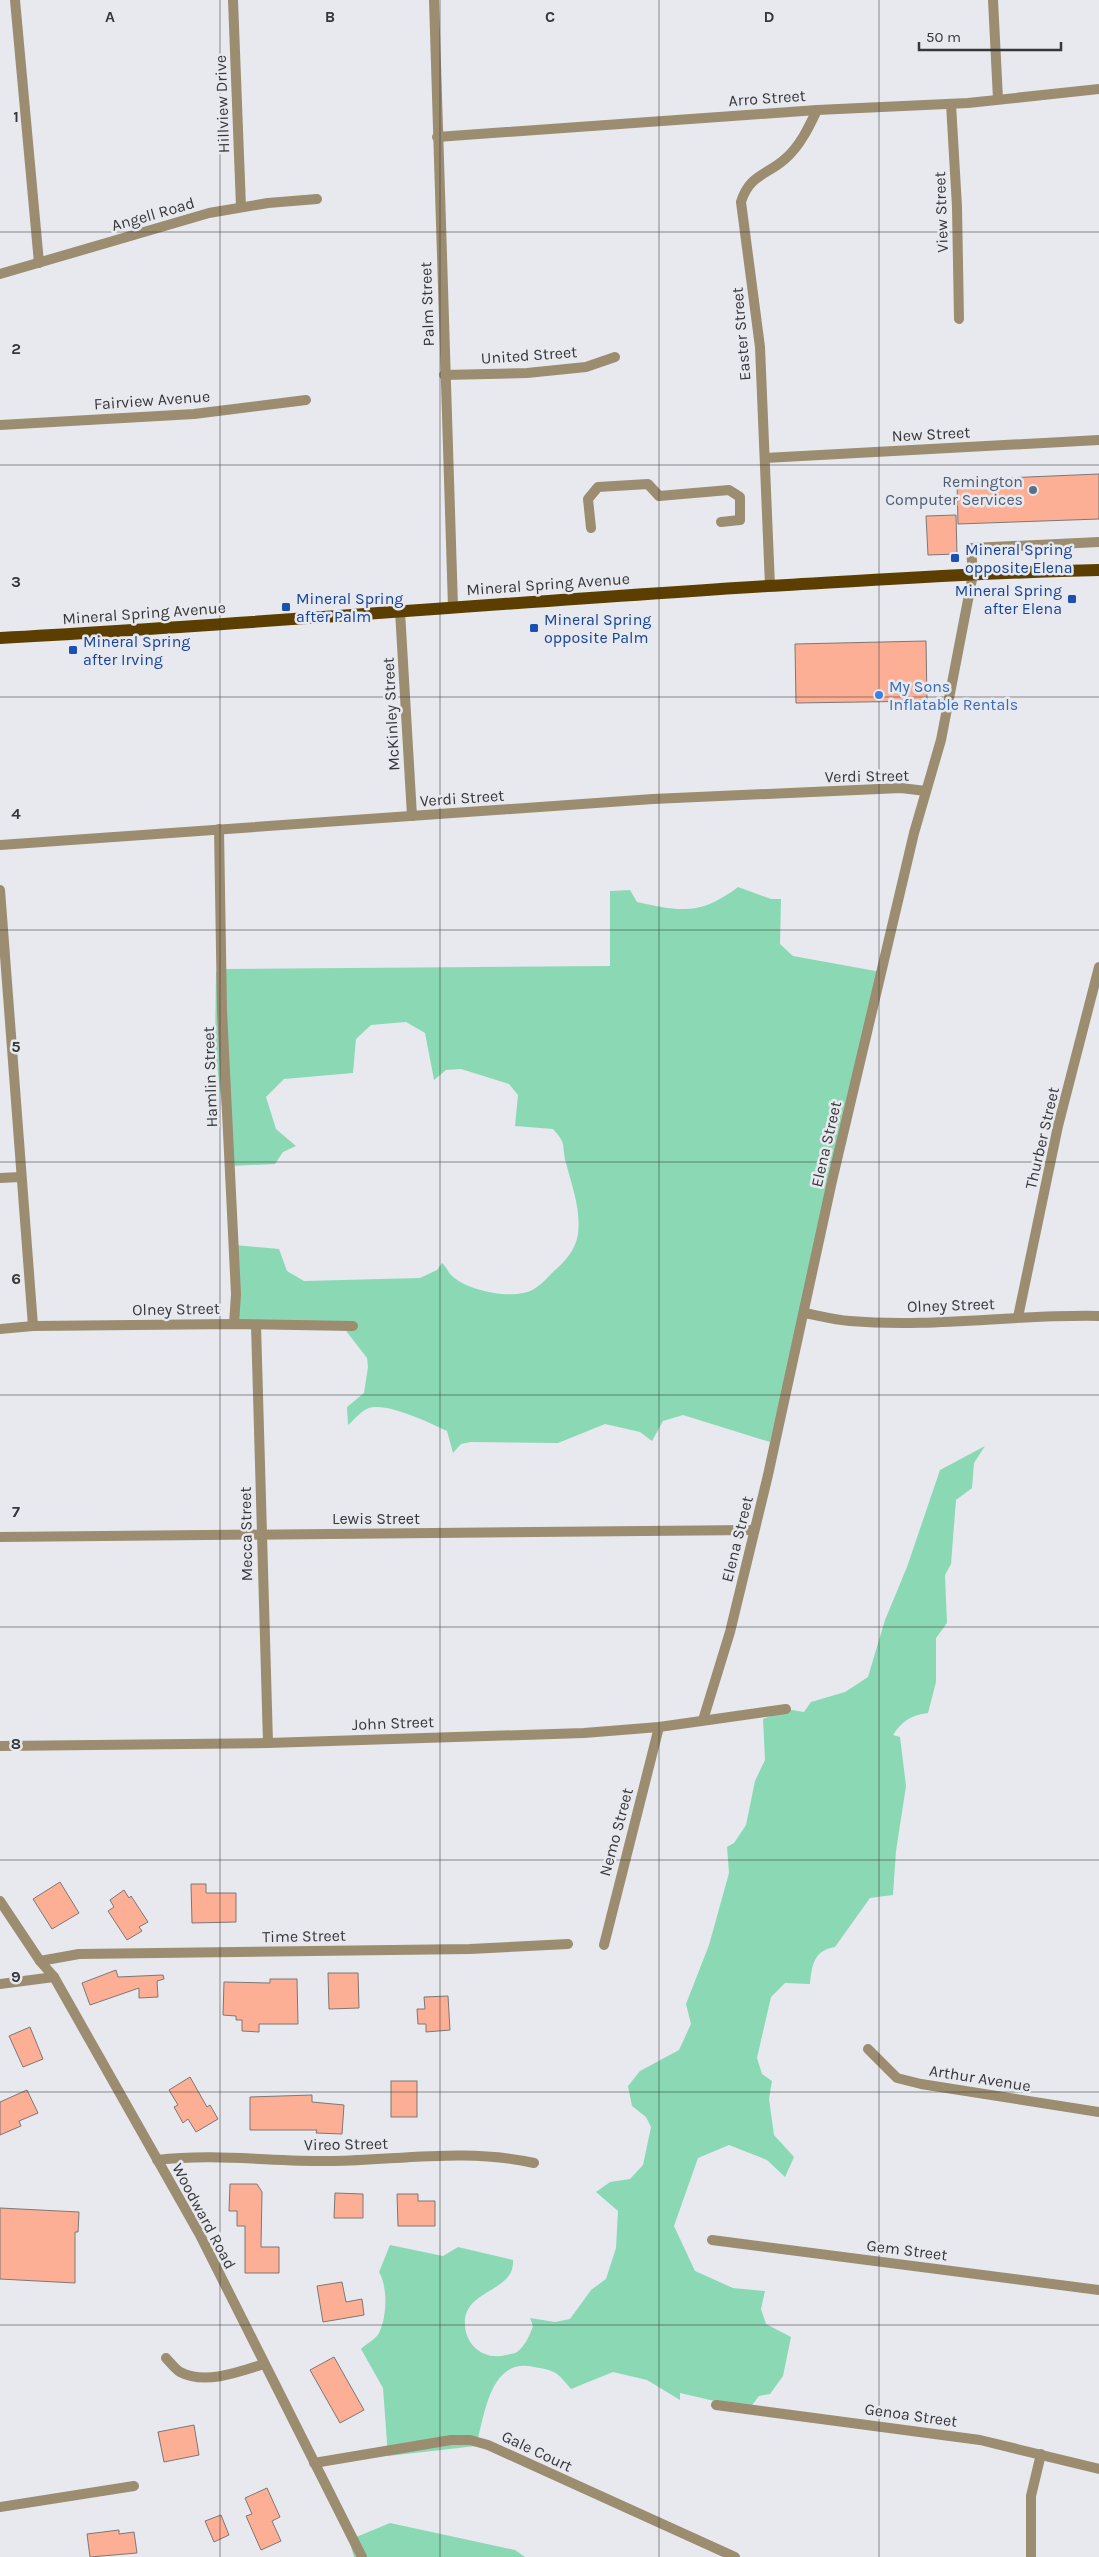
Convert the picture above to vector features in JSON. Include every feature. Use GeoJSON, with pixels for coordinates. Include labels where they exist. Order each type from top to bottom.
{"type":"FeatureCollection","features":[{"type":"Feature","properties":{"kind":"main road","name":"Mineral Spring Avenue"},"geometry":{"type":"LineString","coordinates":[[0,638],[770,586],[972,574],[1099,570]]}},
{"type":"Feature","properties":{"kind":"street"},"geometry":{"type":"LineString","coordinates":[[15,0],[39,263]]}},
{"type":"Feature","properties":{"kind":"street","name":"Hillview Drive"},"geometry":{"type":"LineString","coordinates":[[233,0],[241,207]]}},
{"type":"Feature","properties":{"kind":"street","name":"Palm Street"},"geometry":{"type":"LineString","coordinates":[[434,0],[444,375],[453,607]]}},
{"type":"Feature","properties":{"kind":"street"},"geometry":{"type":"LineString","coordinates":[[992,0],[998,99]]}},
{"type":"Feature","properties":{"kind":"street","name":"Arro Street"},"geometry":{"type":"LineString","coordinates":[[437,138],[817,110],[951,104],[1099,89]]}},
{"type":"Feature","properties":{"kind":"street","name":"View Street"},"geometry":{"type":"LineString","coordinates":[[951,104],[957,207],[959,319]]}},
{"type":"Feature","properties":{"kind":"street","name":"Easter Street"},"geometry":{"type":"LineString","coordinates":[[770,586],[766,458],[758,320],[740,202],[749,184],[784,160],[796,147],[817,110]]}},
{"type":"Feature","properties":{"kind":"street","name":"Angell Road"},"geometry":{"type":"LineString","coordinates":[[0,274],[209,214],[241,207],[317,199]]}},
{"type":"Feature","properties":{"kind":"street","name":"United Street"},"geometry":{"type":"LineString","coordinates":[[444,375],[527,373],[586,367],[615,357]]}},
{"type":"Feature","properties":{"kind":"street","name":"Fairview Avenue"},"geometry":{"type":"LineString","coordinates":[[0,425],[194,414],[306,400]]}},
{"type":"Feature","properties":{"kind":"street","name":"New Street"},"geometry":{"type":"LineString","coordinates":[[766,458],[1099,440]]}},
{"type":"Feature","properties":{"kind":"street"},"geometry":{"type":"LineString","coordinates":[[591,528],[588,499],[598,488],[648,484],[658,496],[729,490],[740,497],[740,520],[722,522]]}},
{"type":"Feature","properties":{"kind":"street","name":"Elena Street"},"geometry":{"type":"LineString","coordinates":[[703,1720],[730,1632],[805,1313],[832,1181],[926,791],[941,740],[972,574],[971,548],[1099,542]]}},
{"type":"Feature","properties":{"kind":"street","name":"McKinley Street"},"geometry":{"type":"LineString","coordinates":[[400,612],[412,816]]}},
{"type":"Feature","properties":{"kind":"street","name":"Verdi Street"},"geometry":{"type":"LineString","coordinates":[[0,845],[653,799],[901,788],[926,791]]}},
{"type":"Feature","properties":{"kind":"street","name":"Hamlin Street"},"geometry":{"type":"LineString","coordinates":[[219,829],[222,1011],[236,1294],[234,1324]]}},
{"type":"Feature","properties":{"kind":"street"},"geometry":{"type":"LineString","coordinates":[[0,890],[33,1326]]}},
{"type":"Feature","properties":{"kind":"street","name":"Thurber Street"},"geometry":{"type":"LineString","coordinates":[[1018,1317],[1058,1126],[1099,967]]}},
{"type":"Feature","properties":{"kind":"street"},"geometry":{"type":"LineString","coordinates":[[0,1178],[21,1177]]}},
{"type":"Feature","properties":{"kind":"street","name":"Olney Street"},"geometry":{"type":"LineString","coordinates":[[805,1313],[849,1321],[902,1322],[1099,1316]]}},
{"type":"Feature","properties":{"kind":"street","name":"Olney Street"},"geometry":{"type":"LineString","coordinates":[[0,1329],[33,1326],[234,1324],[353,1326]]}},
{"type":"Feature","properties":{"kind":"street","name":"Mecca Street"},"geometry":{"type":"LineString","coordinates":[[256,1325],[268,1742]]}},
{"type":"Feature","properties":{"kind":"street","name":"Lewis Street"},"geometry":{"type":"LineString","coordinates":[[0,1536],[753,1530]]}},
{"type":"Feature","properties":{"kind":"street","name":"John Street"},"geometry":{"type":"LineString","coordinates":[[0,1746],[268,1742],[584,1733],[659,1727],[786,1709]]}},
{"type":"Feature","properties":{"kind":"street","name":"Nemo Street"},"geometry":{"type":"LineString","coordinates":[[604,1945],[659,1727]]}},
{"type":"Feature","properties":{"kind":"street","name":"Woodward Road"},"geometry":{"type":"LineString","coordinates":[[0,1900],[40,1961],[54,1977],[200,2235],[362,2557]]}},
{"type":"Feature","properties":{"kind":"street","name":"Time Street"},"geometry":{"type":"LineString","coordinates":[[40,1961],[79,1954],[470,1948],[568,1944]]}},
{"type":"Feature","properties":{"kind":"street"},"geometry":{"type":"LineString","coordinates":[[0,1984],[54,1977]]}},
{"type":"Feature","properties":{"kind":"street","name":"Arthur Avenue"},"geometry":{"type":"LineString","coordinates":[[868,2049],[897,2078],[1099,2112]]}},
{"type":"Feature","properties":{"kind":"street","name":"Vireo Street"},"geometry":{"type":"LineString","coordinates":[[158,2160],[191,2156],[330,2161],[487,2156],[534,2163]]}},
{"type":"Feature","properties":{"kind":"street","name":"Gem Street"},"geometry":{"type":"LineString","coordinates":[[712,2240],[1099,2290]]}},
{"type":"Feature","properties":{"kind":"street"},"geometry":{"type":"LineString","coordinates":[[166,2358],[179,2372],[192,2376],[226,2376],[264,2364]]}},
{"type":"Feature","properties":{"kind":"street","name":"Genoa Street"},"geometry":{"type":"LineString","coordinates":[[716,2406],[980,2440],[1099,2469]]}},
{"type":"Feature","properties":{"kind":"street","name":"Gale Court"},"geometry":{"type":"LineString","coordinates":[[314,2463],[451,2440],[470,2440],[488,2445],[735,2557]]}},
{"type":"Feature","properties":{"kind":"street"},"geometry":{"type":"LineString","coordinates":[[1031,2557],[1031,2496],[1041,2454]]}},
{"type":"Feature","properties":{"kind":"street"},"geometry":{"type":"LineString","coordinates":[[0,2508],[134,2486]]}},
{"type":"Feature","properties":{"kind":"green space"},"geometry":{"type":"Polygon","coordinates":[[[738,887],[771,899],[781,899],[780,944],[793,956],[881,972],[770,1442],[683,1415],[663,1421],[652,1441],[640,1432],[605,1424],[558,1443],[471,1442],[461,1444],[453,1453],[447,1431],[420,1419],[386,1408],[366,1409],[348,1425],[347,1407],[364,1393],[368,1367],[367,1358],[343,1327],[234,1328],[235,1245],[279,1249],[287,1271],[304,1281],[420,1278],[437,1270],[442,1263],[451,1275],[468,1286],[479,1290],[515,1294],[537,1287],[566,1259],[577,1240],[579,1225],[562,1142],[553,1129],[515,1126],[518,1095],[509,1084],[461,1069],[446,1070],[434,1080],[425,1033],[406,1022],[371,1025],[356,1039],[353,1073],[284,1079],[266,1097],[276,1129],[296,1146],[283,1152],[275,1164],[229,1166],[215,1048],[216,972],[221,969],[610,966],[610,891],[630,890],[637,902],[666,908],[690,909],[713,903],[738,887]]]}},
{"type":"Feature","properties":{"kind":"green space"},"geometry":{"type":"Polygon","coordinates":[[[985,1446],[974,1463],[972,1488],[956,1500],[951,1564],[945,1575],[947,1623],[936,1638],[936,1682],[928,1713],[917,1715],[908,1720],[893,1735],[900,1737],[906,1786],[896,1851],[893,1895],[870,1898],[835,1947],[818,1955],[813,1965],[810,1984],[785,1983],[771,1997],[757,2058],[762,2074],[772,2081],[769,2099],[774,2135],[794,2157],[785,2177],[767,2160],[729,2145],[698,2158],[674,2226],[695,2271],[733,2288],[765,2291],[761,2309],[766,2324],[791,2337],[783,2376],[770,2394],[759,2396],[749,2409],[680,2393],[680,2400],[647,2380],[613,2372],[571,2389],[559,2375],[551,2371],[519,2366],[508,2371],[499,2379],[492,2391],[476,2446],[388,2456],[383,2388],[361,2349],[378,2335],[384,2319],[385,2294],[379,2272],[390,2245],[443,2256],[458,2247],[513,2260],[512,2270],[507,2278],[474,2301],[468,2309],[465,2319],[467,2336],[471,2343],[482,2353],[490,2355],[506,2355],[520,2350],[533,2326],[530,2318],[555,2322],[570,2319],[591,2290],[606,2279],[616,2248],[618,2211],[596,2192],[610,2182],[630,2179],[643,2165],[651,2127],[646,2117],[632,2106],[628,2086],[640,2071],[679,2050],[691,2024],[686,2004],[709,1945],[729,1873],[727,1847],[734,1843],[746,1825],[755,1781],[765,1760],[763,1719],[786,1709],[804,1712],[811,1702],[845,1692],[868,1677],[885,1620],[907,1567],[940,1470],[985,1446]]]}},
{"type":"Feature","properties":{"kind":"green space"},"geometry":{"type":"Polygon","coordinates":[[[390,2523],[515,2550],[525,2557],[354,2557],[349,2540],[390,2523]]]}},
{"type":"Feature","properties":{"kind":"building"},"geometry":{"type":"Polygon","coordinates":[[[1099,474],[1099,519],[958,524],[957,480],[1099,474]]]}},
{"type":"Feature","properties":{"kind":"building"},"geometry":{"type":"Polygon","coordinates":[[[956,515],[957,554],[928,555],[926,516],[956,515]]]}},
{"type":"Feature","properties":{"kind":"building"},"geometry":{"type":"Polygon","coordinates":[[[926,641],[927,701],[796,703],[795,644],[926,641]]]}},
{"type":"Feature","properties":{"kind":"building"},"geometry":{"type":"Polygon","coordinates":[[[60,1882],[79,1913],[52,1929],[33,1899],[60,1882]]]}},
{"type":"Feature","properties":{"kind":"building"},"geometry":{"type":"Polygon","coordinates":[[[191,1884],[206,1884],[206,1893],[236,1893],[236,1922],[192,1923],[191,1884]]]}},
{"type":"Feature","properties":{"kind":"building"},"geometry":{"type":"Polygon","coordinates":[[[124,1890],[129,1898],[131,1896],[148,1922],[139,1927],[142,1931],[127,1940],[108,1911],[114,1907],[110,1900],[124,1890]]]}},
{"type":"Feature","properties":{"kind":"building"},"geometry":{"type":"Polygon","coordinates":[[[116,1970],[118,1977],[163,1975],[164,1979],[157,1981],[158,1997],[139,1998],[139,1988],[90,2005],[82,1983],[116,1970]]]}},
{"type":"Feature","properties":{"kind":"building"},"geometry":{"type":"Polygon","coordinates":[[[328,1973],[358,1973],[359,2008],[329,2009],[328,1973]]]}},
{"type":"Feature","properties":{"kind":"building"},"geometry":{"type":"Polygon","coordinates":[[[270,1979],[297,1979],[298,2024],[259,2024],[259,2032],[242,2031],[242,2020],[236,2020],[236,2016],[223,2015],[224,1982],[270,1983],[270,1979]]]}},
{"type":"Feature","properties":{"kind":"building"},"geometry":{"type":"Polygon","coordinates":[[[448,1996],[450,2030],[426,2032],[426,2024],[418,2024],[417,2009],[425,2009],[424,1997],[448,1996]]]}},
{"type":"Feature","properties":{"kind":"building"},"geometry":{"type":"Polygon","coordinates":[[[30,2027],[43,2059],[23,2067],[9,2036],[30,2027]]]}},
{"type":"Feature","properties":{"kind":"building"},"geometry":{"type":"Polygon","coordinates":[[[190,2077],[207,2107],[210,2105],[218,2119],[196,2132],[188,2119],[183,2123],[174,2107],[178,2105],[169,2090],[190,2077]]]}},
{"type":"Feature","properties":{"kind":"building"},"geometry":{"type":"Polygon","coordinates":[[[391,2081],[417,2081],[417,2117],[391,2117],[391,2081]]]}},
{"type":"Feature","properties":{"kind":"building"},"geometry":{"type":"Polygon","coordinates":[[[27,2090],[38,2113],[19,2121],[21,2126],[0,2135],[0,2102],[27,2090]]]}},
{"type":"Feature","properties":{"kind":"building"},"geometry":{"type":"Polygon","coordinates":[[[312,2095],[312,2102],[344,2105],[342,2134],[316,2133],[317,2130],[250,2130],[250,2097],[312,2095]]]}},
{"type":"Feature","properties":{"kind":"building"},"geometry":{"type":"Polygon","coordinates":[[[230,2184],[257,2184],[262,2192],[261,2247],[279,2247],[279,2273],[245,2273],[245,2226],[237,2226],[237,2211],[229,2211],[230,2184]]]}},
{"type":"Feature","properties":{"kind":"building"},"geometry":{"type":"Polygon","coordinates":[[[335,2193],[363,2194],[363,2218],[334,2218],[335,2193]]]}},
{"type":"Feature","properties":{"kind":"building"},"geometry":{"type":"Polygon","coordinates":[[[397,2194],[418,2194],[418,2201],[435,2201],[435,2226],[398,2226],[397,2194]]]}},
{"type":"Feature","properties":{"kind":"building"},"geometry":{"type":"Polygon","coordinates":[[[0,2208],[79,2212],[78,2232],[75,2232],[75,2283],[0,2279],[0,2208]]]}},
{"type":"Feature","properties":{"kind":"building"},"geometry":{"type":"Polygon","coordinates":[[[342,2282],[346,2302],[362,2299],[364,2315],[323,2322],[317,2286],[342,2282]]]}},
{"type":"Feature","properties":{"kind":"building"},"geometry":{"type":"Polygon","coordinates":[[[334,2357],[364,2410],[340,2423],[310,2370],[334,2357]]]}},
{"type":"Feature","properties":{"kind":"building"},"geometry":{"type":"Polygon","coordinates":[[[194,2425],[199,2455],[164,2462],[158,2432],[194,2425]]]}},
{"type":"Feature","properties":{"kind":"building"},"geometry":{"type":"Polygon","coordinates":[[[267,2488],[280,2517],[272,2521],[281,2541],[261,2550],[246,2516],[252,2514],[245,2498],[267,2488]]]}},
{"type":"Feature","properties":{"kind":"building"},"geometry":{"type":"Polygon","coordinates":[[[221,2515],[229,2535],[214,2542],[205,2521],[221,2515]]]}},
{"type":"Feature","properties":{"kind":"building"},"geometry":{"type":"Polygon","coordinates":[[[119,2530],[119,2534],[134,2532],[137,2553],[90,2557],[87,2534],[119,2530]]]}},
{"type":"Feature","properties":{"kind":"place","name":"Remington Computer Services"},"geometry":{"type":"Point","coordinates":[1033,490]}},
{"type":"Feature","properties":{"kind":"place","name":"Mineral Spring opposite Elena"},"geometry":{"type":"Point","coordinates":[955,558]}},
{"type":"Feature","properties":{"kind":"place","name":"Mineral Spring after Elena"},"geometry":{"type":"Point","coordinates":[1072,599]}},
{"type":"Feature","properties":{"kind":"place","name":"Mineral Spring after Palm"},"geometry":{"type":"Point","coordinates":[286,607]}},
{"type":"Feature","properties":{"kind":"place","name":"Mineral Spring opposite Palm"},"geometry":{"type":"Point","coordinates":[534,628]}},
{"type":"Feature","properties":{"kind":"place","name":"Mineral Spring after Irving"},"geometry":{"type":"Point","coordinates":[73,650]}},
{"type":"Feature","properties":{"kind":"place","name":"My Sons Inflatable Rentals"},"geometry":{"type":"Point","coordinates":[879,695]}}]}
